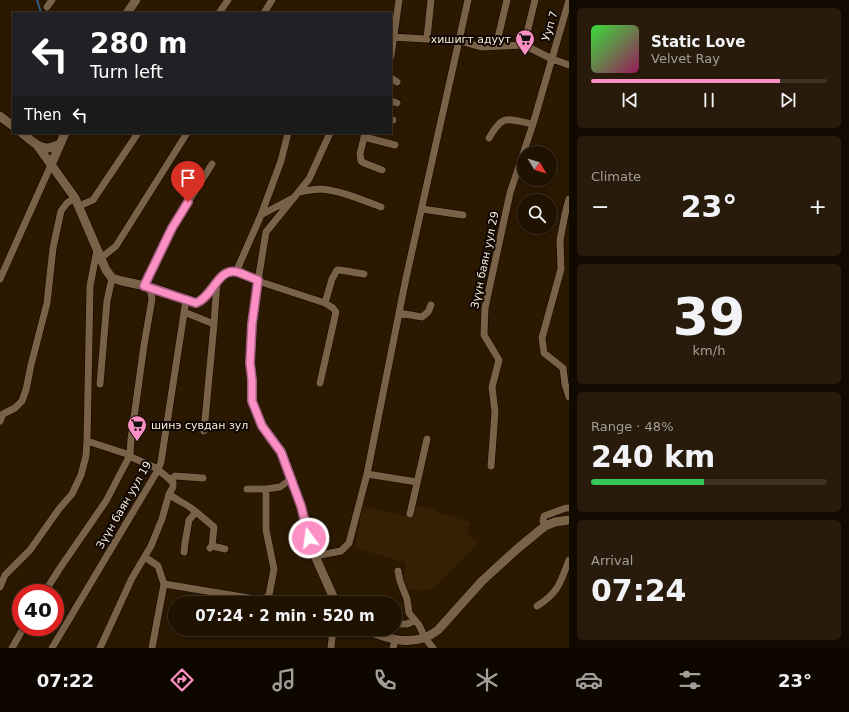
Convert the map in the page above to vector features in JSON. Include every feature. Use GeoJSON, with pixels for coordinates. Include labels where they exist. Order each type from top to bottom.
{"type":"FeatureCollection","features":[{"type":"Feature","properties":{"kind":"street"},"geometry":{"type":"LineString","coordinates":[[47,7],[52,0]]}},
{"type":"Feature","properties":{"kind":"street"},"geometry":{"type":"LineString","coordinates":[[127,12],[136,0]]}},
{"type":"Feature","properties":{"kind":"street"},"geometry":{"type":"LineString","coordinates":[[220,12],[228,0]]}},
{"type":"Feature","properties":{"kind":"street"},"geometry":{"type":"LineString","coordinates":[[265,12],[271,0]]}},
{"type":"Feature","properties":{"kind":"street"},"geometry":{"type":"LineString","coordinates":[[399,0],[393,37],[460,41],[481,47],[524,46],[569,65]]}},
{"type":"Feature","properties":{"kind":"street"},"geometry":{"type":"LineString","coordinates":[[427,38],[431,0]]}},
{"type":"Feature","properties":{"kind":"street"},"geometry":{"type":"LineString","coordinates":[[314,556],[341,551],[349,542],[367,474],[399,313],[468,0]]}},
{"type":"Feature","properties":{"kind":"street"},"geometry":{"type":"LineString","coordinates":[[496,46],[507,0]]}},
{"type":"Feature","properties":{"kind":"street"},"geometry":{"type":"LineString","coordinates":[[524,46],[535,0]]}},
{"type":"Feature","properties":{"kind":"street","name":"Ууп 7"},"geometry":{"type":"LineString","coordinates":[[552,59],[569,0]]}},
{"type":"Feature","properties":{"kind":"street","name":"Зүүн баян уул 29"},"geometry":{"type":"LineString","coordinates":[[491,466],[495,412],[492,387],[499,360],[484,335],[485,308],[510,193],[533,124],[552,59]]}},
{"type":"Feature","properties":{"kind":"street"},"geometry":{"type":"LineString","coordinates":[[0,118],[12,125]]}},
{"type":"Feature","properties":{"kind":"street"},"geometry":{"type":"LineString","coordinates":[[489,138],[496,125],[503,120],[509,119],[533,124]]}},
{"type":"Feature","properties":{"kind":"street"},"geometry":{"type":"LineString","coordinates":[[23,134],[37,145],[77,202],[98,247],[106,270],[112,278],[147,287],[196,303],[202,301],[221,277],[228,272],[236,272],[324,303],[333,308],[336,312],[320,383]]}},
{"type":"Feature","properties":{"kind":"street"},"geometry":{"type":"LineString","coordinates":[[0,279],[65,134]]}},
{"type":"Feature","properties":{"kind":"street"},"geometry":{"type":"LineString","coordinates":[[0,421],[4,414],[15,408],[22,401],[26,390],[47,303],[53,248],[61,211],[67,203],[93,200],[137,134]]}},
{"type":"Feature","properties":{"kind":"street"},"geometry":{"type":"LineString","coordinates":[[101,258],[116,246],[186,134]]}},
{"type":"Feature","properties":{"kind":"street"},"geometry":{"type":"LineString","coordinates":[[236,272],[261,216],[281,162],[288,134]]}},
{"type":"Feature","properties":{"kind":"street"},"geometry":{"type":"LineString","coordinates":[[330,134],[309,179],[266,232],[252,324],[250,363],[252,401],[262,426],[281,452],[301,506],[314,556],[333,596]]}},
{"type":"Feature","properties":{"kind":"street"},"geometry":{"type":"LineString","coordinates":[[382,170],[364,163],[361,160],[360,154],[365,135],[395,145]]}},
{"type":"Feature","properties":{"kind":"street"},"geometry":{"type":"LineString","coordinates":[[37,145],[48,149],[54,148],[60,144]]}},
{"type":"Feature","properties":{"kind":"street"},"geometry":{"type":"LineString","coordinates":[[50,584],[106,501],[130,456],[144,345],[152,299],[147,287],[172,228],[212,164]]}},
{"type":"Feature","properties":{"kind":"street"},"geometry":{"type":"LineString","coordinates":[[261,216],[297,194],[319,189],[344,193],[381,207]]}},
{"type":"Feature","properties":{"kind":"street"},"geometry":{"type":"LineString","coordinates":[[569,199],[560,240],[561,269],[542,338],[544,353],[566,367],[565,384],[569,397]]}},
{"type":"Feature","properties":{"kind":"street"},"geometry":{"type":"LineString","coordinates":[[422,209],[463,215]]}},
{"type":"Feature","properties":{"kind":"street"},"geometry":{"type":"LineString","coordinates":[[0,587],[5,575],[30,550],[59,509],[72,494],[81,475],[86,456],[90,286],[98,247]]}},
{"type":"Feature","properties":{"kind":"street"},"geometry":{"type":"LineString","coordinates":[[324,303],[332,279],[337,270],[364,274]]}},
{"type":"Feature","properties":{"kind":"street"},"geometry":{"type":"LineString","coordinates":[[100,384],[107,301],[112,278]]}},
{"type":"Feature","properties":{"kind":"street"},"geometry":{"type":"LineString","coordinates":[[204,431],[217,282]]}},
{"type":"Feature","properties":{"kind":"street","name":"Зүүн баян уул 19"},"geometry":{"type":"LineString","coordinates":[[52,648],[158,470],[161,462],[186,300]]}},
{"type":"Feature","properties":{"kind":"street"},"geometry":{"type":"LineString","coordinates":[[399,313],[422,317],[428,312],[431,305]]}},
{"type":"Feature","properties":{"kind":"street"},"geometry":{"type":"LineString","coordinates":[[184,312],[214,324]]}},
{"type":"Feature","properties":{"kind":"street"},"geometry":{"type":"LineString","coordinates":[[410,514],[427,439]]}},
{"type":"Feature","properties":{"kind":"street"},"geometry":{"type":"LineString","coordinates":[[86,440],[130,456],[158,470],[173,482],[173,487],[169,494],[160,525],[151,546],[132,578],[100,648]]}},
{"type":"Feature","properties":{"kind":"street"},"geometry":{"type":"LineString","coordinates":[[367,474],[417,482]]}},
{"type":"Feature","properties":{"kind":"street"},"geometry":{"type":"LineString","coordinates":[[170,480],[175,476],[203,478]]}},
{"type":"Feature","properties":{"kind":"street"},"geometry":{"type":"LineString","coordinates":[[246,489],[280,487],[291,479]]}},
{"type":"Feature","properties":{"kind":"street"},"geometry":{"type":"LineString","coordinates":[[164,584],[255,599],[266,598],[269,595],[274,569],[266,530],[266,489]]}},
{"type":"Feature","properties":{"kind":"street"},"geometry":{"type":"LineString","coordinates":[[169,494],[175,499],[190,506],[214,527],[211,547],[225,549]]}},
{"type":"Feature","properties":{"kind":"street"},"geometry":{"type":"LineString","coordinates":[[545,526],[543,521],[544,516],[569,508]]}},
{"type":"Feature","properties":{"kind":"street"},"geometry":{"type":"LineString","coordinates":[[184,552],[190,520],[196,512],[195,511]]}},
{"type":"Feature","properties":{"kind":"street"},"geometry":{"type":"LineString","coordinates":[[379,636],[394,644],[425,638],[438,630],[496,567],[545,526],[555,522],[569,520]]}},
{"type":"Feature","properties":{"kind":"street"},"geometry":{"type":"LineString","coordinates":[[145,557],[158,566],[164,584],[152,648]]}},
{"type":"Feature","properties":{"kind":"street"},"geometry":{"type":"LineString","coordinates":[[537,606],[550,598],[557,590],[569,560]]}},
{"type":"Feature","properties":{"kind":"street"},"geometry":{"type":"LineString","coordinates":[[398,571],[400,582],[407,599],[409,613],[421,628],[425,638],[433,648]]}},
{"type":"Feature","properties":{"kind":"street"},"geometry":{"type":"LineString","coordinates":[[402,624],[407,624],[414,621]]}},
{"type":"Feature","properties":{"kind":"street"},"geometry":{"type":"LineString","coordinates":[[12,648],[19,636]]}},
{"type":"Feature","properties":{"kind":"street"},"geometry":{"type":"LineString","coordinates":[[331,648],[332,636]]}},
{"type":"Feature","properties":{"kind":"shaded area"},"geometry":{"type":"Polygon","coordinates":[[[363,506],[412,518],[416,507],[419,506],[436,509],[436,512],[470,522],[467,535],[479,542],[442,580],[429,590],[415,590],[407,588],[403,582],[406,565],[404,562],[355,548],[363,506]]]}},
{"type":"Feature","properties":{"kind":"waterway"},"geometry":{"type":"LineString","coordinates":[[37,0],[41,12]]}},
{"type":"Feature","properties":{"kind":"place","name":"хишигт адуут"},"geometry":{"type":"Point","coordinates":[525,56]}},
{"type":"Feature","properties":{"kind":"place","name":"шинэ сувдан зул"},"geometry":{"type":"Point","coordinates":[137,442]}},
{"type":"Feature","properties":{"kind":"route"},"geometry":{"type":"LineString","coordinates":[[188,202],[172,228],[144,286],[196,303],[202,301],[221,277],[228,272],[236,272],[258,280],[252,324],[250,363],[252,401],[262,426],[281,452],[301,506],[309,538]]}}]}
